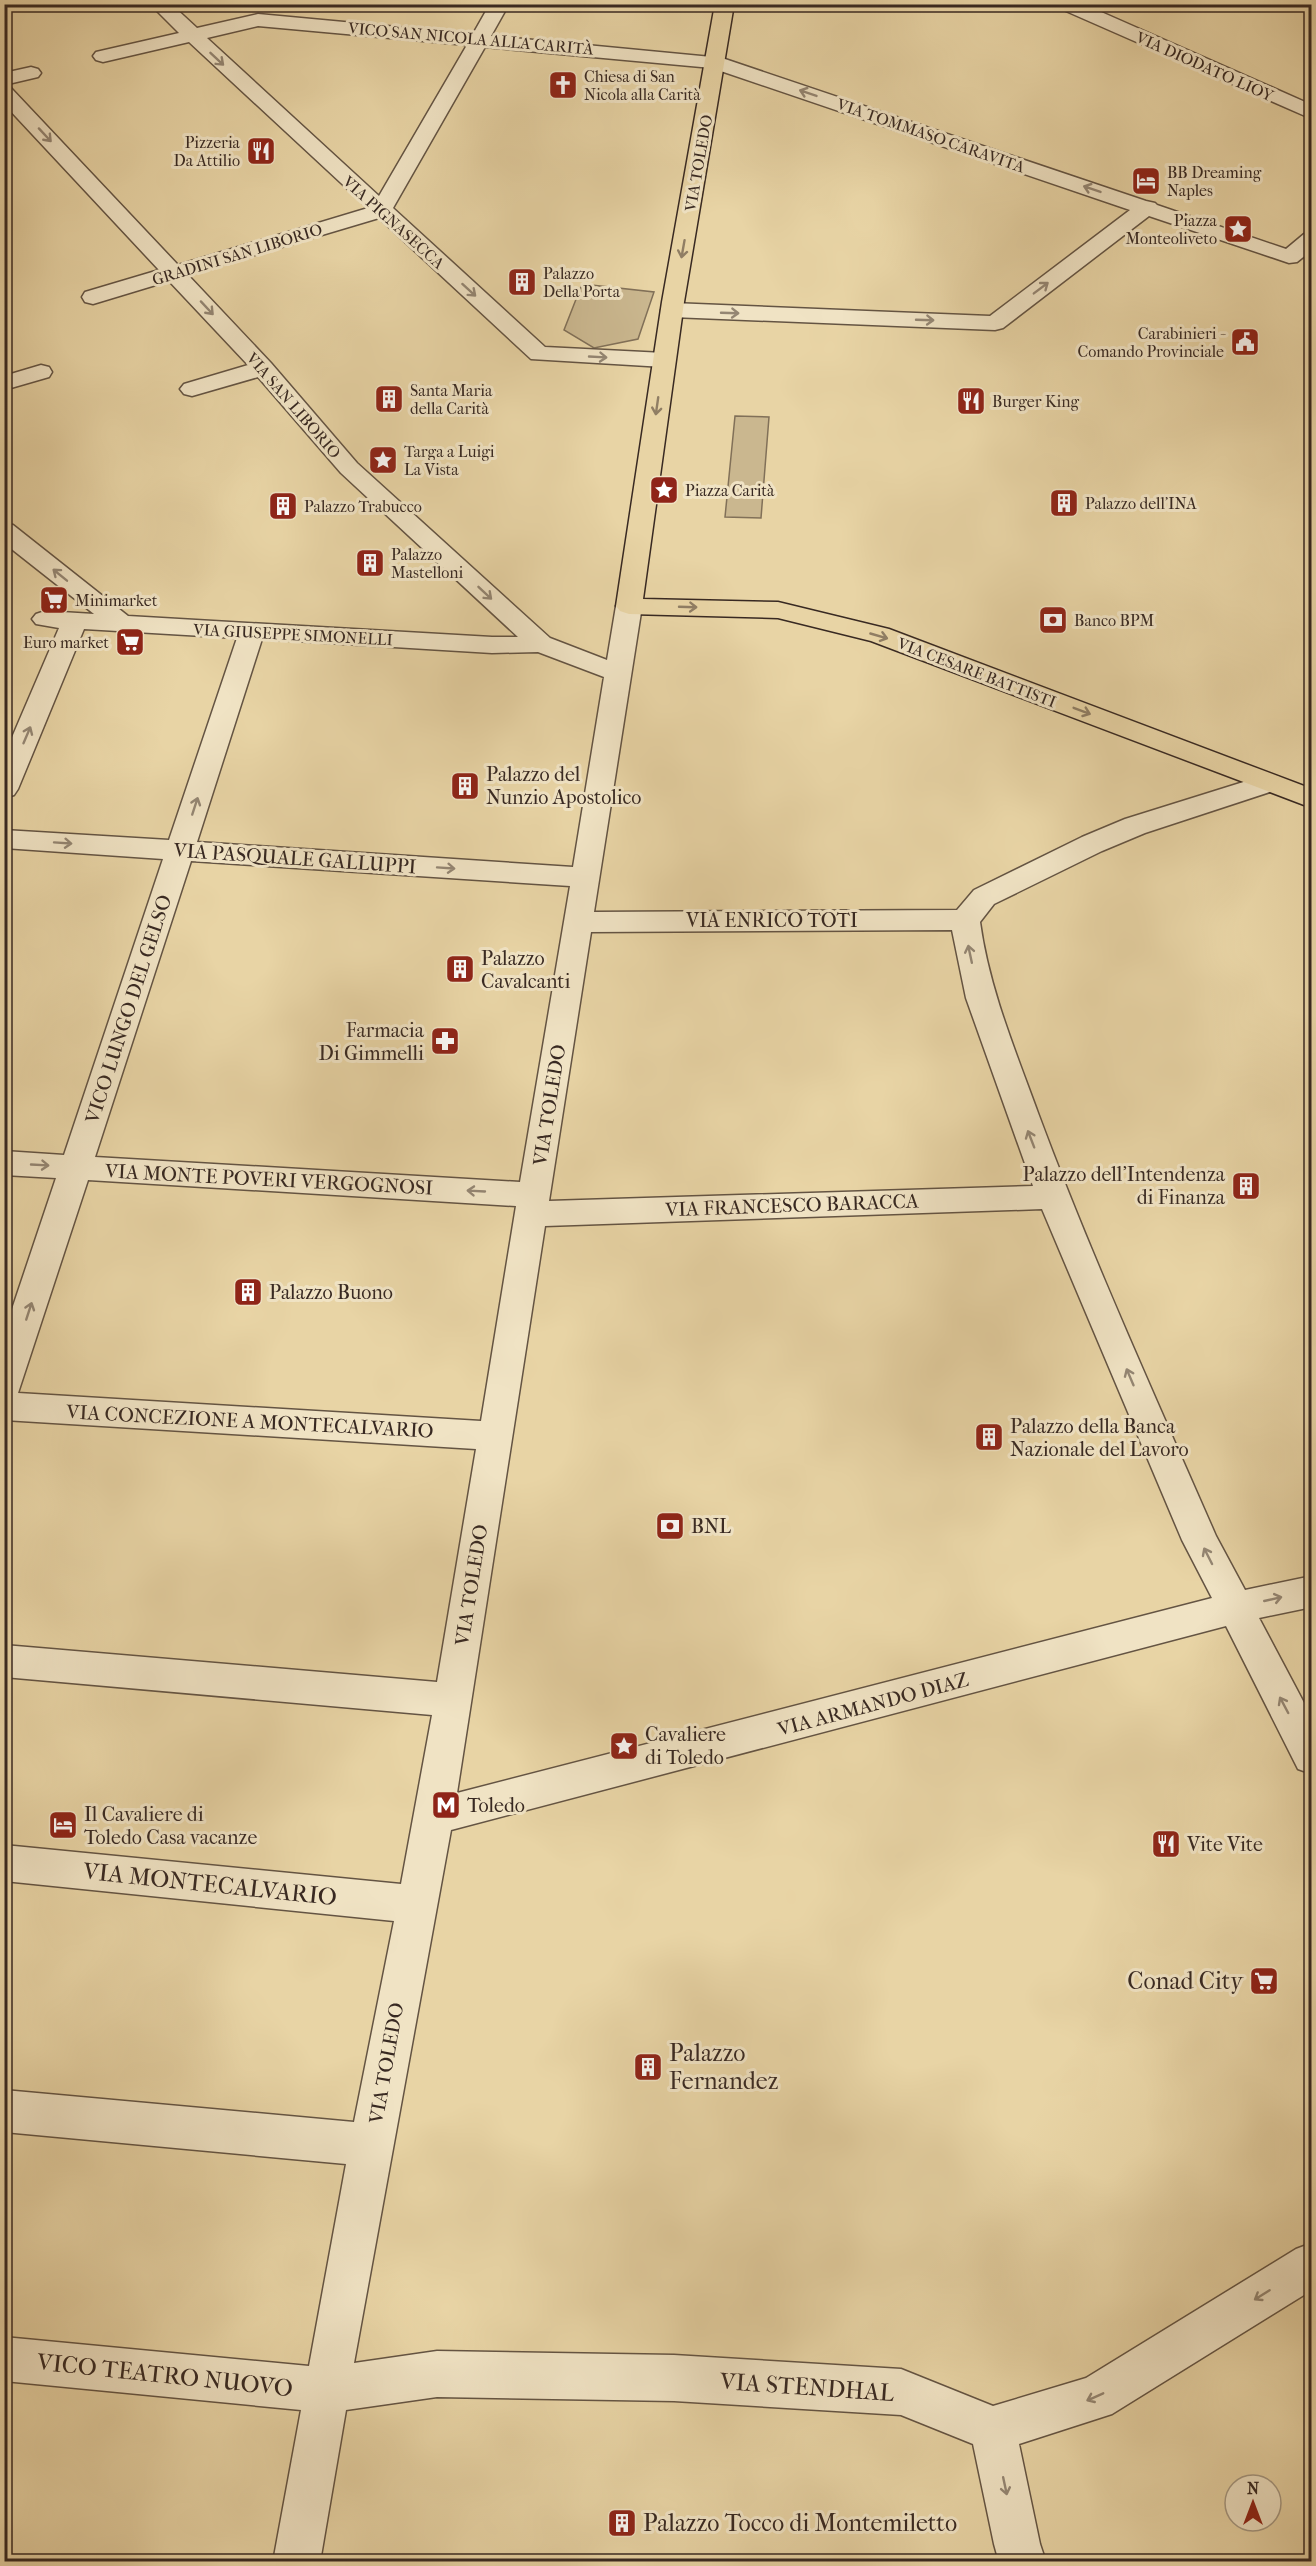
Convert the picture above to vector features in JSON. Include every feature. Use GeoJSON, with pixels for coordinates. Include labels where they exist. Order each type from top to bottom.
{"type":"FeatureCollection","features":[{"type":"Feature","properties":{"kind":"main road","name":"VIA TOLEDO"},"geometry":{"type":"LineString","coordinates":[[672,310],[725,4]]}},
{"type":"Feature","properties":{"kind":"main road"},"geometry":{"type":"LineString","coordinates":[[629,606],[672,310]]}},
{"type":"Feature","properties":{"kind":"main road","name":"VIA CESARE BATTISTI"},"geometry":{"type":"LineString","coordinates":[[629,606],[778,610],[880,635],[1311,799]]}},
{"type":"Feature","properties":{"kind":"street"},"geometry":{"type":"LineString","coordinates":[[381,211],[500,4]]}},
{"type":"Feature","properties":{"kind":"street","name":"VIA DIODATO LIOY"},"geometry":{"type":"LineString","coordinates":[[1066,4],[1311,113]]}},
{"type":"Feature","properties":{"kind":"street"},"geometry":{"type":"LineString","coordinates":[[165,10],[193,12]]}},
{"type":"Feature","properties":{"kind":"street","name":"VIA PIGNASECCA"},"geometry":{"type":"LineString","coordinates":[[165,10],[381,211],[540,354],[664,360]]}},
{"type":"Feature","properties":{"kind":"street","name":"VICO SAN NICOLA ALLA CARITÀ"},"geometry":{"type":"LineString","coordinates":[[103,56],[258,20],[715,62]]}},
{"type":"Feature","properties":{"kind":"street","name":"VIA TOMMASO CARAVITA"},"geometry":{"type":"LineString","coordinates":[[715,62],[1148,207]]}},
{"type":"Feature","properties":{"kind":"street"},"geometry":{"type":"LineString","coordinates":[[4,79],[31,73]]}},
{"type":"Feature","properties":{"kind":"street","name":"VIA SAN LIBORIO"},"geometry":{"type":"LineString","coordinates":[[4,92],[175,273],[349,468],[541,644],[618,673]]}},
{"type":"Feature","properties":{"kind":"street"},"geometry":{"type":"LineString","coordinates":[[672,310],[995,323],[1148,207],[1289,256],[1311,239]]}},
{"type":"Feature","properties":{"kind":"street","name":"GRADINI SAN LIBORIO"},"geometry":{"type":"LineString","coordinates":[[93,297],[381,211]]}},
{"type":"Feature","properties":{"kind":"street"},"geometry":{"type":"LineString","coordinates":[[192,389],[262,368]]}},
{"type":"Feature","properties":{"kind":"street"},"geometry":{"type":"LineString","coordinates":[[4,383],[40,372]]}},
{"type":"Feature","properties":{"kind":"street"},"geometry":{"type":"LineString","coordinates":[[4,530],[122,624]]}},
{"type":"Feature","properties":{"kind":"street","name":"VIA TOLEDO"},"geometry":{"type":"LineString","coordinates":[[297,2562],[371,2145],[434,1817],[629,606]]}},
{"type":"Feature","properties":{"kind":"street","name":"VIA GIUSEPPE SIMONELLI"},"geometry":{"type":"LineString","coordinates":[[45,619],[492,645],[541,644]]}},
{"type":"Feature","properties":{"kind":"street"},"geometry":{"type":"LineString","coordinates":[[4,789],[75,621]]}},
{"type":"Feature","properties":{"kind":"street","name":"VICO LUNGO DEL GELSO"},"geometry":{"type":"LineString","coordinates":[[4,1386],[252,632]]}},
{"type":"Feature","properties":{"kind":"street"},"geometry":{"type":"LineString","coordinates":[[1269,783],[1135,826],[1092,844],[984,897],[965,920],[969,949],[981,998],[1053,1197],[1200,1540],[1311,1757]]}},
{"type":"Feature","properties":{"kind":"street","name":"VIA PASQUALE GALLUPPI"},"geometry":{"type":"LineString","coordinates":[[4,839],[585,877]]}},
{"type":"Feature","properties":{"kind":"street","name":"VIA ENRICO TOTI"},"geometry":{"type":"LineString","coordinates":[[578,922],[965,920]]}},
{"type":"Feature","properties":{"kind":"street","name":"VIA MONTE POVERI VERGOGNOSI"},"geometry":{"type":"LineString","coordinates":[[4,1163],[532,1204]]}},
{"type":"Feature","properties":{"kind":"street","name":"VIA FRANCESCO BARACCA"},"geometry":{"type":"LineString","coordinates":[[532,1204],[1053,1197]]}},
{"type":"Feature","properties":{"kind":"street","name":"VIA CONCEZIONE A MONTECALVARIO"},"geometry":{"type":"LineString","coordinates":[[4,1406],[496,1436]]}},
{"type":"Feature","properties":{"kind":"street","name":"VIA ARMANDO DIAZ"},"geometry":{"type":"LineString","coordinates":[[434,1817],[1235,1608],[1311,1591]]}},
{"type":"Feature","properties":{"kind":"street"},"geometry":{"type":"LineString","coordinates":[[4,1661],[452,1700]]}},
{"type":"Feature","properties":{"kind":"street","name":"VIA MONTECALVARIO"},"geometry":{"type":"LineString","coordinates":[[4,1863],[416,1904]]}},
{"type":"Feature","properties":{"kind":"street"},"geometry":{"type":"LineString","coordinates":[[4,2111],[371,2145]]}},
{"type":"Feature","properties":{"kind":"street"},"geometry":{"type":"LineString","coordinates":[[1023,2562],[1017,2544],[993,2429],[1096,2398],[1311,2265]]}},
{"type":"Feature","properties":{"kind":"street","name":"VICO TEATRO NUOVO"},"geometry":{"type":"LineString","coordinates":[[4,2359],[327,2390]]}},
{"type":"Feature","properties":{"kind":"street","name":"VIA STENDHAL"},"geometry":{"type":"LineString","coordinates":[[327,2390],[437,2374],[674,2378],[901,2392],[993,2429]]}},
{"type":"Feature","properties":{"kind":"shaded area"},"geometry":{"type":"Polygon","coordinates":[[[582,284],[654,292],[638,339],[594,348],[564,330],[582,284]]]}},
{"type":"Feature","properties":{"kind":"shaded area"},"geometry":{"type":"Polygon","coordinates":[[[735,416],[769,417],[761,518],[725,517],[735,416]]]}},
{"type":"Feature","properties":{"kind":"place","name":"Chiesa di San Nicola alla Carità"},"geometry":{"type":"Point","coordinates":[563,85]}},
{"type":"Feature","properties":{"kind":"place","name":"Pizzeria Da Attilio"},"geometry":{"type":"Point","coordinates":[261,151]}},
{"type":"Feature","properties":{"kind":"place","name":"BB Dreaming Naples"},"geometry":{"type":"Point","coordinates":[1146,181]}},
{"type":"Feature","properties":{"kind":"place","name":"Piazza Monteoliveto"},"geometry":{"type":"Point","coordinates":[1238,229]}},
{"type":"Feature","properties":{"kind":"place","name":"Palazzo Della Porta"},"geometry":{"type":"Point","coordinates":[522,282]}},
{"type":"Feature","properties":{"kind":"place","name":"Carabinieri - Comando Provinciale"},"geometry":{"type":"Point","coordinates":[1245,342]}},
{"type":"Feature","properties":{"kind":"place","name":"Santa Maria della Carità"},"geometry":{"type":"Point","coordinates":[389,399]}},
{"type":"Feature","properties":{"kind":"place","name":"Burger King"},"geometry":{"type":"Point","coordinates":[971,401]}},
{"type":"Feature","properties":{"kind":"place","name":"Targa a Luigi La Vista"},"geometry":{"type":"Point","coordinates":[383,460]}},
{"type":"Feature","properties":{"kind":"place","name":"Piazza Carità"},"geometry":{"type":"Point","coordinates":[664,490]}},
{"type":"Feature","properties":{"kind":"place","name":"Palazzo dell'INA"},"geometry":{"type":"Point","coordinates":[1064,503]}},
{"type":"Feature","properties":{"kind":"place","name":"Palazzo Trabucco"},"geometry":{"type":"Point","coordinates":[283,506]}},
{"type":"Feature","properties":{"kind":"place","name":"Palazzo Mastelloni"},"geometry":{"type":"Point","coordinates":[370,563]}},
{"type":"Feature","properties":{"kind":"place","name":"Minimarket"},"geometry":{"type":"Point","coordinates":[54,600]}},
{"type":"Feature","properties":{"kind":"place","name":"Banco BPM"},"geometry":{"type":"Point","coordinates":[1053,620]}},
{"type":"Feature","properties":{"kind":"place","name":"Euro market"},"geometry":{"type":"Point","coordinates":[130,642]}},
{"type":"Feature","properties":{"kind":"place","name":"Palazzo del Nunzio Apostolico"},"geometry":{"type":"Point","coordinates":[465,786]}},
{"type":"Feature","properties":{"kind":"place","name":"Palazzo Cavalcanti"},"geometry":{"type":"Point","coordinates":[460,969]}},
{"type":"Feature","properties":{"kind":"place","name":"Farmacia Di Gimmelli"},"geometry":{"type":"Point","coordinates":[445,1041]}},
{"type":"Feature","properties":{"kind":"place","name":"Palazzo dell'Intendenza di Finanza"},"geometry":{"type":"Point","coordinates":[1246,1186]}},
{"type":"Feature","properties":{"kind":"place","name":"Palazzo Buono"},"geometry":{"type":"Point","coordinates":[248,1292]}},
{"type":"Feature","properties":{"kind":"place","name":"Palazzo della Banca Nazionale del Lavoro"},"geometry":{"type":"Point","coordinates":[989,1437]}},
{"type":"Feature","properties":{"kind":"place","name":"BNL"},"geometry":{"type":"Point","coordinates":[670,1526]}},
{"type":"Feature","properties":{"kind":"place","name":"Cavaliere di Toledo"},"geometry":{"type":"Point","coordinates":[624,1746]}},
{"type":"Feature","properties":{"kind":"place","name":"Toledo"},"geometry":{"type":"Point","coordinates":[446,1805]}},
{"type":"Feature","properties":{"kind":"place","name":"Il Cavaliere di Toledo Casa vacanze"},"geometry":{"type":"Point","coordinates":[63,1825]}},
{"type":"Feature","properties":{"kind":"place","name":"Vite Vite"},"geometry":{"type":"Point","coordinates":[1166,1844]}},
{"type":"Feature","properties":{"kind":"place","name":"Conad City"},"geometry":{"type":"Point","coordinates":[1264,1981]}},
{"type":"Feature","properties":{"kind":"place","name":"Palazzo Fernandez"},"geometry":{"type":"Point","coordinates":[648,2067]}},
{"type":"Feature","properties":{"kind":"place","name":"Palazzo Tocco di Montemiletto"},"geometry":{"type":"Point","coordinates":[622,2523]}}]}
